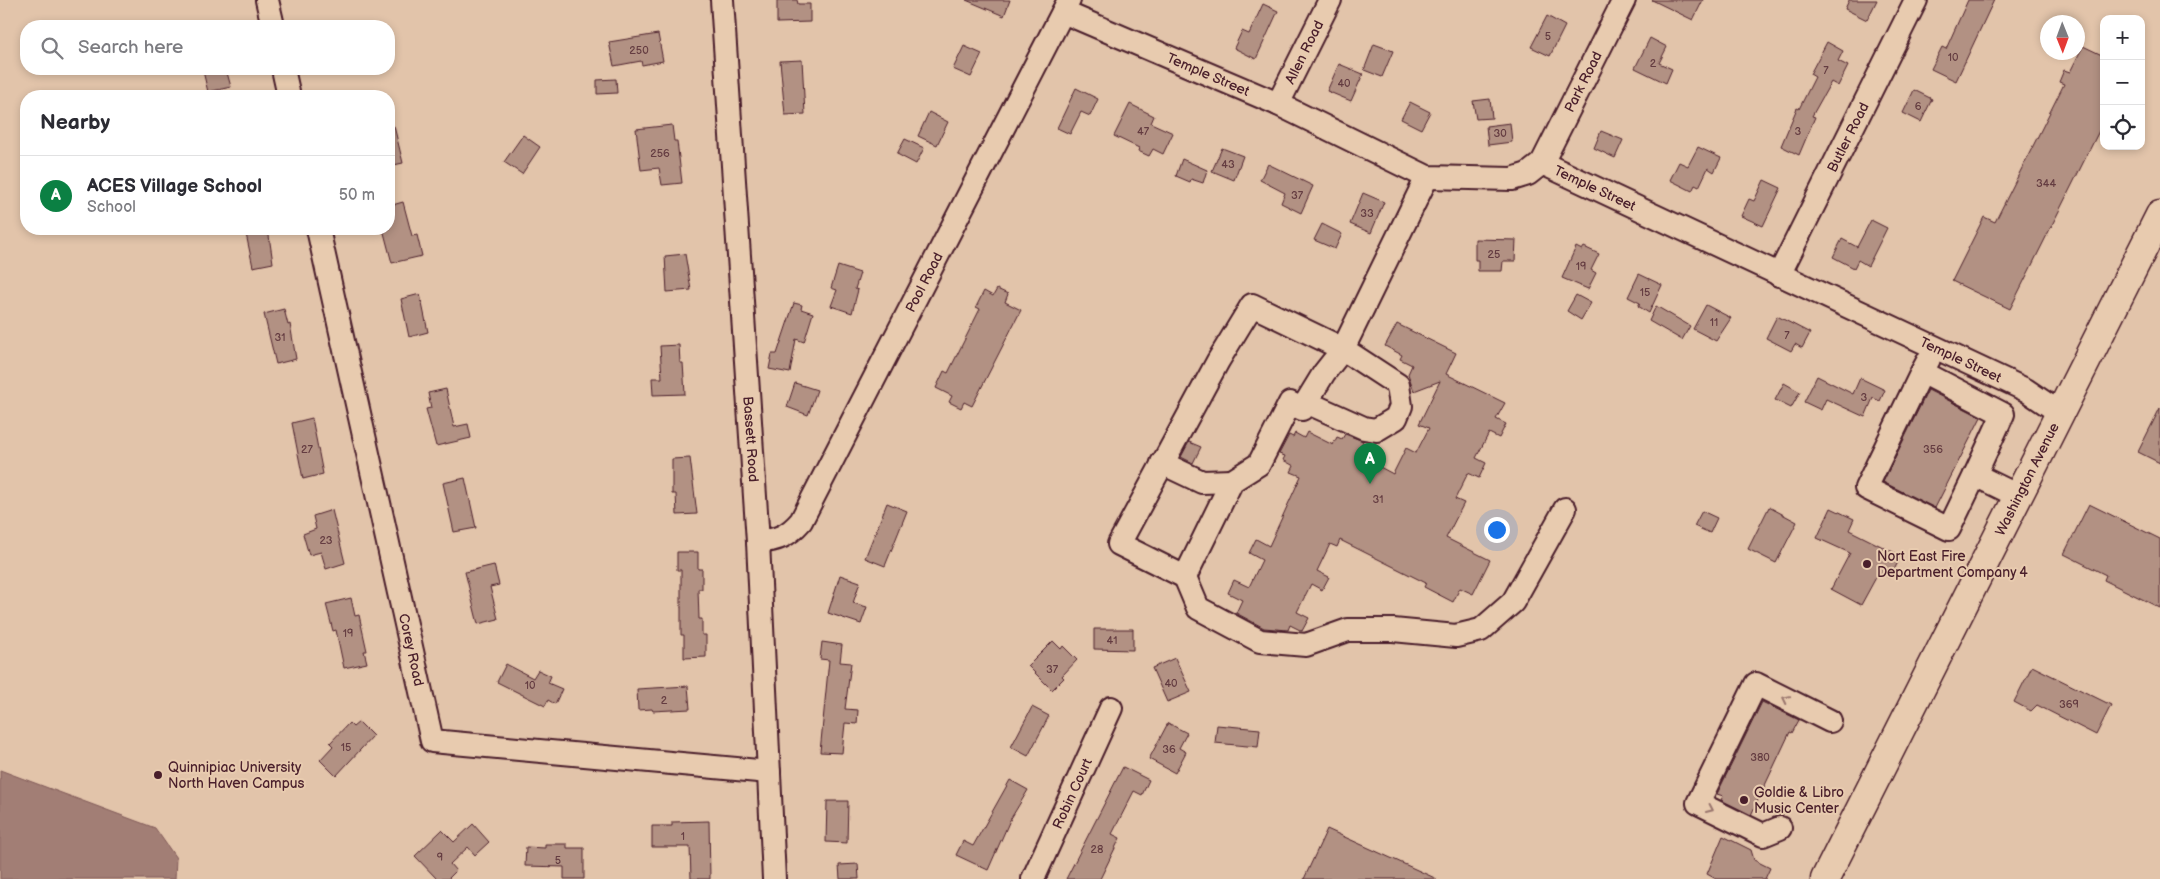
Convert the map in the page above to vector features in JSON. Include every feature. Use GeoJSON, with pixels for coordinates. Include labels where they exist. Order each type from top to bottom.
{"type":"FeatureCollection","features":[{"type":"Feature","properties":{"kind":"main road","name":"Washington Avenue"},"geometry":{"type":"LineString","coordinates":[[1825,879],[2160,215]]}},
{"type":"Feature","properties":{"kind":"street"},"geometry":{"type":"LineString","coordinates":[[267,0],[272,20]]}},
{"type":"Feature","properties":{"kind":"street","name":"Bassett Road"},"geometry":{"type":"LineString","coordinates":[[722,0],[758,542],[774,879]]}},
{"type":"Feature","properties":{"kind":"street","name":"Allen Road"},"geometry":{"type":"LineString","coordinates":[[1278,104],[1330,0]]}},
{"type":"Feature","properties":{"kind":"street","name":"Park Road"},"geometry":{"type":"LineString","coordinates":[[1542,163],[1624,0]]}},
{"type":"Feature","properties":{"kind":"street","name":"Butler Road"},"geometry":{"type":"LineString","coordinates":[[1779,275],[1916,0]]}},
{"type":"Feature","properties":{"kind":"street","name":"Pool Road"},"geometry":{"type":"LineString","coordinates":[[758,542],[776,540],[790,533],[801,521],[1066,6]]}},
{"type":"Feature","properties":{"kind":"street","name":"Temple Street"},"geometry":{"type":"LineString","coordinates":[[1066,6],[1278,104],[1427,177],[1512,179],[1528,174],[1542,163],[2026,390],[2060,413]]}},
{"type":"Feature","properties":{"kind":"street"},"geometry":{"type":"LineString","coordinates":[[284,75],[288,90]]}},
{"type":"Feature","properties":{"kind":"street"},"geometry":{"type":"LineString","coordinates":[[1162,463],[1202,482],[1232,481],[1259,464],[1290,403],[1302,408],[1324,373],[1343,349],[1427,177]]}},
{"type":"Feature","properties":{"kind":"street","name":"Corey Road"},"geometry":{"type":"LineString","coordinates":[[319,235],[432,740],[769,772]]}},
{"type":"Feature","properties":{"kind":"street"},"geometry":{"type":"LineString","coordinates":[[1306,402],[1364,428],[1376,430],[1396,418],[1401,406],[1398,385],[1343,349],[1252,305],[1235,330],[1119,544],[1185,577],[1198,608],[1260,641],[1306,646],[1348,630],[1393,630],[1456,636],[1481,630],[1513,602],[1565,509]]}},
{"type":"Feature","properties":{"kind":"street"},"geometry":{"type":"LineString","coordinates":[[1922,372],[2003,414],[1950,529],[1866,488],[1922,372],[1936,347]]}},
{"type":"Feature","properties":{"kind":"street"},"geometry":{"type":"LineString","coordinates":[[1975,475],[2018,496]]}},
{"type":"Feature","properties":{"kind":"street"},"geometry":{"type":"LineString","coordinates":[[1185,577],[1232,481]]}},
{"type":"Feature","properties":{"kind":"street"},"geometry":{"type":"LineString","coordinates":[[1780,828],[1763,835],[1698,803],[1756,684],[1830,720]]}},
{"type":"Feature","properties":{"kind":"street","name":"Robin Court"},"geometry":{"type":"LineString","coordinates":[[1033,879],[1111,708]]}},
{"type":"Feature","properties":{"kind":"shaded area"},"geometry":{"type":"Polygon","coordinates":[[[0,770],[155,828],[176,858],[175,879],[0,879],[0,770]]]}},
{"type":"Feature","properties":{"kind":"building"},"geometry":{"type":"Polygon","coordinates":[[[777,0],[797,0],[798,4],[810,4],[810,22],[777,23],[777,0]]]}},
{"type":"Feature","properties":{"kind":"building"},"geometry":{"type":"Polygon","coordinates":[[[966,0],[1010,0],[1004,16],[966,0]]]}},
{"type":"Feature","properties":{"kind":"building"},"geometry":{"type":"Polygon","coordinates":[[[1652,0],[1703,0],[1693,20],[1652,0]]]}},
{"type":"Feature","properties":{"kind":"building"},"geometry":{"type":"Polygon","coordinates":[[[1849,0],[1877,0],[1867,20],[1845,9],[1849,0]]]}},
{"type":"Feature","properties":{"kind":"building"},"geometry":{"type":"Polygon","coordinates":[[[1968,0],[1994,0],[1956,81],[1931,69],[1942,47],[1946,49],[1968,0]]]}},
{"type":"Feature","properties":{"kind":"building"},"geometry":{"type":"Polygon","coordinates":[[[1263,4],[1278,11],[1256,59],[1234,48],[1242,31],[1249,34],[1263,4]]]}},
{"type":"Feature","properties":{"kind":"building"},"geometry":{"type":"Polygon","coordinates":[[[1547,16],[1565,26],[1550,56],[1531,47],[1547,16]]]}},
{"type":"Feature","properties":{"kind":"building"},"geometry":{"type":"Polygon","coordinates":[[[658,34],[663,61],[642,65],[641,61],[614,66],[609,42],[658,34]]]}},
{"type":"Feature","properties":{"kind":"building"},"geometry":{"type":"Polygon","coordinates":[[[1650,38],[1667,47],[1659,63],[1672,69],[1666,83],[1635,68],[1650,38]]]}},
{"type":"Feature","properties":{"kind":"building"},"geometry":{"type":"Polygon","coordinates":[[[1827,42],[1843,51],[1838,61],[1848,66],[1838,86],[1831,82],[1812,116],[1815,117],[1799,155],[1781,146],[1797,108],[1799,109],[1815,77],[1810,74],[1827,42]]]}},
{"type":"Feature","properties":{"kind":"building"},"geometry":{"type":"Polygon","coordinates":[[[1374,44],[1393,51],[1382,77],[1364,70],[1374,44]]]}},
{"type":"Feature","properties":{"kind":"building"},"geometry":{"type":"Polygon","coordinates":[[[964,46],[982,54],[971,77],[953,69],[964,46]]]}},
{"type":"Feature","properties":{"kind":"building"},"geometry":{"type":"Polygon","coordinates":[[[2085,47],[2100,54],[2100,129],[2010,309],[1952,281],[1984,217],[1995,222],[2064,84],[2059,82],[2064,70],[2070,72],[2076,60],[2085,60],[2085,47]]]}},
{"type":"Feature","properties":{"kind":"building"},"geometry":{"type":"Polygon","coordinates":[[[802,60],[805,114],[785,115],[780,61],[802,60]]]}},
{"type":"Feature","properties":{"kind":"building"},"geometry":{"type":"Polygon","coordinates":[[[1339,64],[1363,74],[1351,101],[1327,91],[1339,64]]]}},
{"type":"Feature","properties":{"kind":"building"},"geometry":{"type":"Polygon","coordinates":[[[204,75],[228,75],[231,87],[208,90],[204,75]]]}},
{"type":"Feature","properties":{"kind":"building"},"geometry":{"type":"Polygon","coordinates":[[[616,79],[617,93],[597,94],[597,80],[616,79]]]}},
{"type":"Feature","properties":{"kind":"building"},"geometry":{"type":"Polygon","coordinates":[[[1076,88],[1098,99],[1090,116],[1081,112],[1070,134],[1057,128],[1076,88]]]}},
{"type":"Feature","properties":{"kind":"building"},"geometry":{"type":"Polygon","coordinates":[[[1914,90],[1932,99],[1921,122],[1903,113],[1914,90]]]}},
{"type":"Feature","properties":{"kind":"building"},"geometry":{"type":"Polygon","coordinates":[[[1490,99],[1492,118],[1476,119],[1473,101],[1490,99]]]}},
{"type":"Feature","properties":{"kind":"building"},"geometry":{"type":"Polygon","coordinates":[[[1410,102],[1430,112],[1421,129],[1401,119],[1410,102]]]}},
{"type":"Feature","properties":{"kind":"building"},"geometry":{"type":"Polygon","coordinates":[[[1130,104],[1154,116],[1151,123],[1173,133],[1163,154],[1153,149],[1149,156],[1138,151],[1139,148],[1114,136],[1130,104]]]}},
{"type":"Feature","properties":{"kind":"building"},"geometry":{"type":"Polygon","coordinates":[[[929,112],[948,122],[937,145],[918,136],[929,112]]]}},
{"type":"Feature","properties":{"kind":"building"},"geometry":{"type":"Polygon","coordinates":[[[1510,123],[1512,142],[1488,145],[1486,126],[1510,123]]]}},
{"type":"Feature","properties":{"kind":"building"},"geometry":{"type":"Polygon","coordinates":[[[672,125],[674,141],[677,141],[682,183],[662,185],[659,168],[641,170],[636,129],[672,125]]]}},
{"type":"Feature","properties":{"kind":"building"},"geometry":{"type":"Polygon","coordinates":[[[395,130],[403,163],[395,165],[395,130]]]}},
{"type":"Feature","properties":{"kind":"building"},"geometry":{"type":"Polygon","coordinates":[[[1601,131],[1623,140],[1615,158],[1594,148],[1601,131]]]}},
{"type":"Feature","properties":{"kind":"building"},"geometry":{"type":"Polygon","coordinates":[[[523,135],[540,147],[522,174],[504,162],[523,135]]]}},
{"type":"Feature","properties":{"kind":"building"},"geometry":{"type":"Polygon","coordinates":[[[905,139],[924,148],[916,164],[897,154],[905,139]]]}},
{"type":"Feature","properties":{"kind":"building"},"geometry":{"type":"Polygon","coordinates":[[[1698,147],[1721,158],[1714,172],[1708,168],[1699,187],[1695,185],[1692,191],[1670,180],[1679,162],[1688,166],[1698,147]]]}},
{"type":"Feature","properties":{"kind":"building"},"geometry":{"type":"Polygon","coordinates":[[[1222,148],[1243,156],[1234,180],[1212,171],[1222,148]]]}},
{"type":"Feature","properties":{"kind":"building"},"geometry":{"type":"Polygon","coordinates":[[[1182,159],[1207,170],[1203,183],[1191,179],[1190,182],[1176,176],[1182,159]]]}},
{"type":"Feature","properties":{"kind":"building"},"geometry":{"type":"Polygon","coordinates":[[[1268,164],[1313,186],[1301,213],[1281,203],[1285,193],[1260,180],[1268,164]]]}},
{"type":"Feature","properties":{"kind":"building"},"geometry":{"type":"Polygon","coordinates":[[[1764,180],[1781,188],[1763,226],[1741,216],[1749,199],[1754,201],[1764,180]]]}},
{"type":"Feature","properties":{"kind":"building"},"geometry":{"type":"Polygon","coordinates":[[[1363,193],[1384,202],[1371,233],[1350,224],[1363,193]]]}},
{"type":"Feature","properties":{"kind":"building"},"geometry":{"type":"Polygon","coordinates":[[[403,202],[412,236],[417,235],[422,256],[392,263],[385,235],[395,235],[395,204],[403,202]]]}},
{"type":"Feature","properties":{"kind":"building"},"geometry":{"type":"Polygon","coordinates":[[[1871,220],[1887,228],[1868,266],[1858,260],[1854,268],[1833,257],[1842,239],[1857,247],[1871,220]]]}},
{"type":"Feature","properties":{"kind":"building"},"geometry":{"type":"Polygon","coordinates":[[[1322,224],[1342,234],[1335,249],[1314,240],[1322,224]]]}},
{"type":"Feature","properties":{"kind":"building"},"geometry":{"type":"Polygon","coordinates":[[[246,235],[269,235],[273,263],[253,267],[246,235]]]}},
{"type":"Feature","properties":{"kind":"building"},"geometry":{"type":"Polygon","coordinates":[[[1475,239],[1516,240],[1515,261],[1503,261],[1502,271],[1478,271],[1478,260],[1475,260],[1475,239]]]}},
{"type":"Feature","properties":{"kind":"building"},"geometry":{"type":"Polygon","coordinates":[[[1576,247],[1582,250],[1584,247],[1599,254],[1591,270],[1596,273],[1588,289],[1562,278],[1576,247]]]}},
{"type":"Feature","properties":{"kind":"building"},"geometry":{"type":"Polygon","coordinates":[[[685,254],[691,290],[667,292],[665,256],[685,254]]]}},
{"type":"Feature","properties":{"kind":"building"},"geometry":{"type":"Polygon","coordinates":[[[838,266],[860,273],[855,289],[858,290],[852,313],[831,306],[837,290],[831,288],[838,266]]]}},
{"type":"Feature","properties":{"kind":"building"},"geometry":{"type":"Polygon","coordinates":[[[1639,274],[1662,285],[1649,313],[1638,306],[1640,303],[1628,297],[1639,274]]]}},
{"type":"Feature","properties":{"kind":"building"},"geometry":{"type":"Polygon","coordinates":[[[997,289],[1008,294],[1005,302],[1021,310],[972,406],[964,402],[961,408],[949,402],[952,396],[936,388],[944,371],[948,373],[980,309],[976,307],[984,291],[993,296],[997,289]]]}},
{"type":"Feature","properties":{"kind":"building"},"geometry":{"type":"Polygon","coordinates":[[[420,294],[428,332],[409,337],[401,299],[420,294]]]}},
{"type":"Feature","properties":{"kind":"building"},"geometry":{"type":"Polygon","coordinates":[[[1576,295],[1591,303],[1581,320],[1567,311],[1576,295]]]}},
{"type":"Feature","properties":{"kind":"building"},"geometry":{"type":"Polygon","coordinates":[[[794,303],[802,305],[801,309],[813,313],[804,342],[796,339],[790,373],[769,369],[772,354],[777,354],[794,303]]]}},
{"type":"Feature","properties":{"kind":"building"},"geometry":{"type":"Polygon","coordinates":[[[1706,305],[1731,318],[1716,341],[1693,329],[1706,305]]]}},
{"type":"Feature","properties":{"kind":"building"},"geometry":{"type":"Polygon","coordinates":[[[1656,306],[1690,326],[1682,340],[1649,321],[1656,306]]]}},
{"type":"Feature","properties":{"kind":"building"},"geometry":{"type":"Polygon","coordinates":[[[284,309],[288,325],[290,324],[296,359],[276,364],[264,314],[284,309]]]}},
{"type":"Feature","properties":{"kind":"building"},"geometry":{"type":"Polygon","coordinates":[[[1777,316],[1810,333],[1802,348],[1795,344],[1791,351],[1766,338],[1777,316]]]}},
{"type":"Feature","properties":{"kind":"building"},"geometry":{"type":"Polygon","coordinates":[[[1397,324],[1456,353],[1446,374],[1505,403],[1496,419],[1506,424],[1499,438],[1489,433],[1476,458],[1486,463],[1479,478],[1468,473],[1455,499],[1464,503],[1446,538],[1490,560],[1473,594],[1460,588],[1453,602],[1424,587],[1426,583],[1340,540],[1337,547],[1330,544],[1317,571],[1329,577],[1322,590],[1311,584],[1297,612],[1309,618],[1302,631],[1290,625],[1288,630],[1264,628],[1236,613],[1242,600],[1228,593],[1234,580],[1249,587],[1262,560],[1249,553],[1256,539],[1269,546],[1301,476],[1291,472],[1294,466],[1283,460],[1285,456],[1279,454],[1289,435],[1293,437],[1295,433],[1304,438],[1307,432],[1333,445],[1337,437],[1342,439],[1345,434],[1363,441],[1360,448],[1366,451],[1363,458],[1393,474],[1406,448],[1416,453],[1429,428],[1419,424],[1440,381],[1414,391],[1408,374],[1412,365],[1400,359],[1402,355],[1385,346],[1397,324]]]}},
{"type":"Feature","properties":{"kind":"building"},"geometry":{"type":"Polygon","coordinates":[[[679,345],[680,363],[683,363],[685,394],[653,395],[652,378],[662,378],[660,346],[679,345]]]}},
{"type":"Feature","properties":{"kind":"building"},"geometry":{"type":"Polygon","coordinates":[[[1817,376],[1853,394],[1860,378],[1885,390],[1880,401],[1873,398],[1865,417],[1826,399],[1821,410],[1804,402],[1817,376]]]}},
{"type":"Feature","properties":{"kind":"building"},"geometry":{"type":"Polygon","coordinates":[[[795,383],[817,390],[808,415],[787,407],[795,383]]]}},
{"type":"Feature","properties":{"kind":"building"},"geometry":{"type":"Polygon","coordinates":[[[1784,383],[1800,392],[1791,408],[1775,400],[1784,383]]]}},
{"type":"Feature","properties":{"kind":"building"},"geometry":{"type":"Polygon","coordinates":[[[446,389],[454,427],[468,424],[471,438],[436,446],[426,409],[431,408],[428,393],[446,389]]]}},
{"type":"Feature","properties":{"kind":"building"},"geometry":{"type":"Polygon","coordinates":[[[1928,390],[1981,417],[1935,508],[1883,482],[1928,390]]]}},
{"type":"Feature","properties":{"kind":"building"},"geometry":{"type":"Polygon","coordinates":[[[2160,408],[2160,463],[2138,452],[2160,408]]]}},
{"type":"Feature","properties":{"kind":"building"},"geometry":{"type":"Polygon","coordinates":[[[312,418],[323,474],[303,479],[292,423],[312,418]]]}},
{"type":"Feature","properties":{"kind":"building"},"geometry":{"type":"Polygon","coordinates":[[[1189,442],[1201,447],[1193,463],[1181,457],[1189,442]]]}},
{"type":"Feature","properties":{"kind":"building"},"geometry":{"type":"Polygon","coordinates":[[[690,458],[697,514],[677,515],[676,494],[672,494],[672,459],[690,458]]]}},
{"type":"Feature","properties":{"kind":"building"},"geometry":{"type":"Polygon","coordinates":[[[465,478],[476,528],[454,532],[443,483],[465,478]]]}},
{"type":"Feature","properties":{"kind":"building"},"geometry":{"type":"Polygon","coordinates":[[[887,503],[907,511],[885,566],[865,558],[887,503]]]}},
{"type":"Feature","properties":{"kind":"building"},"geometry":{"type":"Polygon","coordinates":[[[2089,504],[2160,539],[2160,608],[2104,580],[2106,575],[2064,554],[2089,504]]]}},
{"type":"Feature","properties":{"kind":"building"},"geometry":{"type":"Polygon","coordinates":[[[1769,507],[1797,522],[1776,563],[1748,549],[1769,507]]]}},
{"type":"Feature","properties":{"kind":"building"},"geometry":{"type":"Polygon","coordinates":[[[1831,508],[1854,519],[1849,530],[1901,556],[1890,578],[1879,572],[1861,605],[1831,589],[1850,553],[1817,538],[1831,508]]]}},
{"type":"Feature","properties":{"kind":"building"},"geometry":{"type":"Polygon","coordinates":[[[332,510],[345,563],[326,569],[321,552],[309,555],[303,534],[316,529],[313,516],[332,510]]]}},
{"type":"Feature","properties":{"kind":"building"},"geometry":{"type":"Polygon","coordinates":[[[1702,511],[1717,518],[1710,533],[1694,526],[1702,511]]]}},
{"type":"Feature","properties":{"kind":"building"},"geometry":{"type":"Polygon","coordinates":[[[677,552],[698,552],[698,569],[702,569],[702,589],[698,589],[699,619],[702,619],[702,635],[706,635],[706,657],[684,658],[684,635],[681,635],[681,570],[677,570],[677,552]]]}},
{"type":"Feature","properties":{"kind":"building"},"geometry":{"type":"Polygon","coordinates":[[[494,565],[499,585],[490,587],[498,619],[478,624],[465,572],[494,565]]]}},
{"type":"Feature","properties":{"kind":"building"},"geometry":{"type":"Polygon","coordinates":[[[840,575],[860,582],[853,603],[867,607],[861,624],[828,613],[840,575]]]}},
{"type":"Feature","properties":{"kind":"building"},"geometry":{"type":"Polygon","coordinates":[[[351,598],[355,616],[359,615],[367,651],[364,651],[367,663],[344,668],[336,630],[333,631],[326,604],[351,598]]]}},
{"type":"Feature","properties":{"kind":"building"},"geometry":{"type":"Polygon","coordinates":[[[1094,629],[1133,629],[1133,650],[1094,649],[1094,629]]]}},
{"type":"Feature","properties":{"kind":"building"},"geometry":{"type":"Polygon","coordinates":[[[1053,641],[1061,649],[1063,646],[1077,660],[1062,676],[1064,678],[1052,690],[1028,666],[1053,641]]]}},
{"type":"Feature","properties":{"kind":"building"},"geometry":{"type":"Polygon","coordinates":[[[822,642],[842,645],[840,662],[851,663],[845,709],[858,710],[857,724],[845,723],[842,753],[820,752],[829,660],[820,659],[822,642]]]}},
{"type":"Feature","properties":{"kind":"building"},"geometry":{"type":"Polygon","coordinates":[[[1175,658],[1191,692],[1167,702],[1152,668],[1175,658]]]}},
{"type":"Feature","properties":{"kind":"building"},"geometry":{"type":"Polygon","coordinates":[[[506,664],[533,678],[538,670],[551,676],[548,683],[562,689],[555,704],[548,700],[545,706],[497,682],[506,664]]]}},
{"type":"Feature","properties":{"kind":"building"},"geometry":{"type":"Polygon","coordinates":[[[2032,666],[2111,705],[2096,735],[2037,705],[2031,711],[2014,702],[2032,666]]]}},
{"type":"Feature","properties":{"kind":"building"},"geometry":{"type":"Polygon","coordinates":[[[688,686],[690,709],[638,710],[637,689],[688,686]]]}},
{"type":"Feature","properties":{"kind":"building"},"geometry":{"type":"Polygon","coordinates":[[[1762,702],[1799,720],[1792,733],[1790,732],[1751,815],[1721,800],[1723,796],[1717,794],[1762,702]]]}},
{"type":"Feature","properties":{"kind":"building"},"geometry":{"type":"Polygon","coordinates":[[[1032,707],[1049,716],[1028,756],[1011,747],[1032,707]]]}},
{"type":"Feature","properties":{"kind":"building"},"geometry":{"type":"Polygon","coordinates":[[[359,722],[373,736],[336,776],[320,760],[333,746],[330,743],[349,723],[353,727],[359,722]]]}},
{"type":"Feature","properties":{"kind":"building"},"geometry":{"type":"Polygon","coordinates":[[[1168,723],[1187,733],[1179,748],[1186,752],[1175,773],[1149,759],[1168,723]]]}},
{"type":"Feature","properties":{"kind":"building"},"geometry":{"type":"Polygon","coordinates":[[[1217,725],[1260,729],[1258,747],[1215,743],[1217,725]]]}},
{"type":"Feature","properties":{"kind":"building"},"geometry":{"type":"Polygon","coordinates":[[[1123,767],[1149,780],[1142,795],[1134,791],[1112,834],[1120,838],[1100,879],[1066,879],[1123,767]]]}},
{"type":"Feature","properties":{"kind":"building"},"geometry":{"type":"Polygon","coordinates":[[[1010,780],[1028,790],[1010,820],[988,870],[956,855],[963,841],[973,846],[1010,780]]]}},
{"type":"Feature","properties":{"kind":"building"},"geometry":{"type":"Polygon","coordinates":[[[827,801],[848,801],[847,843],[826,842],[827,801]]]}},
{"type":"Feature","properties":{"kind":"building"},"geometry":{"type":"Polygon","coordinates":[[[709,821],[710,879],[691,879],[690,847],[652,847],[652,826],[672,826],[672,822],[709,821]]]}},
{"type":"Feature","properties":{"kind":"building"},"geometry":{"type":"Polygon","coordinates":[[[473,824],[489,842],[475,855],[468,847],[450,864],[456,871],[448,879],[437,879],[415,856],[442,830],[454,842],[473,824]]]}},
{"type":"Feature","properties":{"kind":"building"},"geometry":{"type":"Polygon","coordinates":[[[1327,829],[1437,879],[1304,879],[1327,829]]]}},
{"type":"Feature","properties":{"kind":"building"},"geometry":{"type":"Polygon","coordinates":[[[1723,836],[1751,850],[1754,860],[1770,868],[1765,879],[1716,879],[1707,874],[1723,836]]]}},
{"type":"Feature","properties":{"kind":"building"},"geometry":{"type":"Polygon","coordinates":[[[545,844],[567,844],[567,848],[584,848],[584,879],[564,879],[564,867],[525,866],[526,847],[545,848],[545,844]]]}},
{"type":"Feature","properties":{"kind":"building"},"geometry":{"type":"Polygon","coordinates":[[[858,864],[859,879],[840,879],[839,865],[858,864]]]}},
{"type":"Feature","properties":{"kind":"place","name":"ACES Village School"},"geometry":{"type":"Point","coordinates":[1370,484]}},
{"type":"Feature","properties":{"kind":"place","name":"Nort East Fire Department Company 4"},"geometry":{"type":"Point","coordinates":[1867,564]}},
{"type":"Feature","properties":{"kind":"place","name":"Quinnipiac University North Haven Campus"},"geometry":{"type":"Point","coordinates":[158,775]}},
{"type":"Feature","properties":{"kind":"place","name":"Goldie & Libro Music Center"},"geometry":{"type":"Point","coordinates":[1744,800]}}]}
